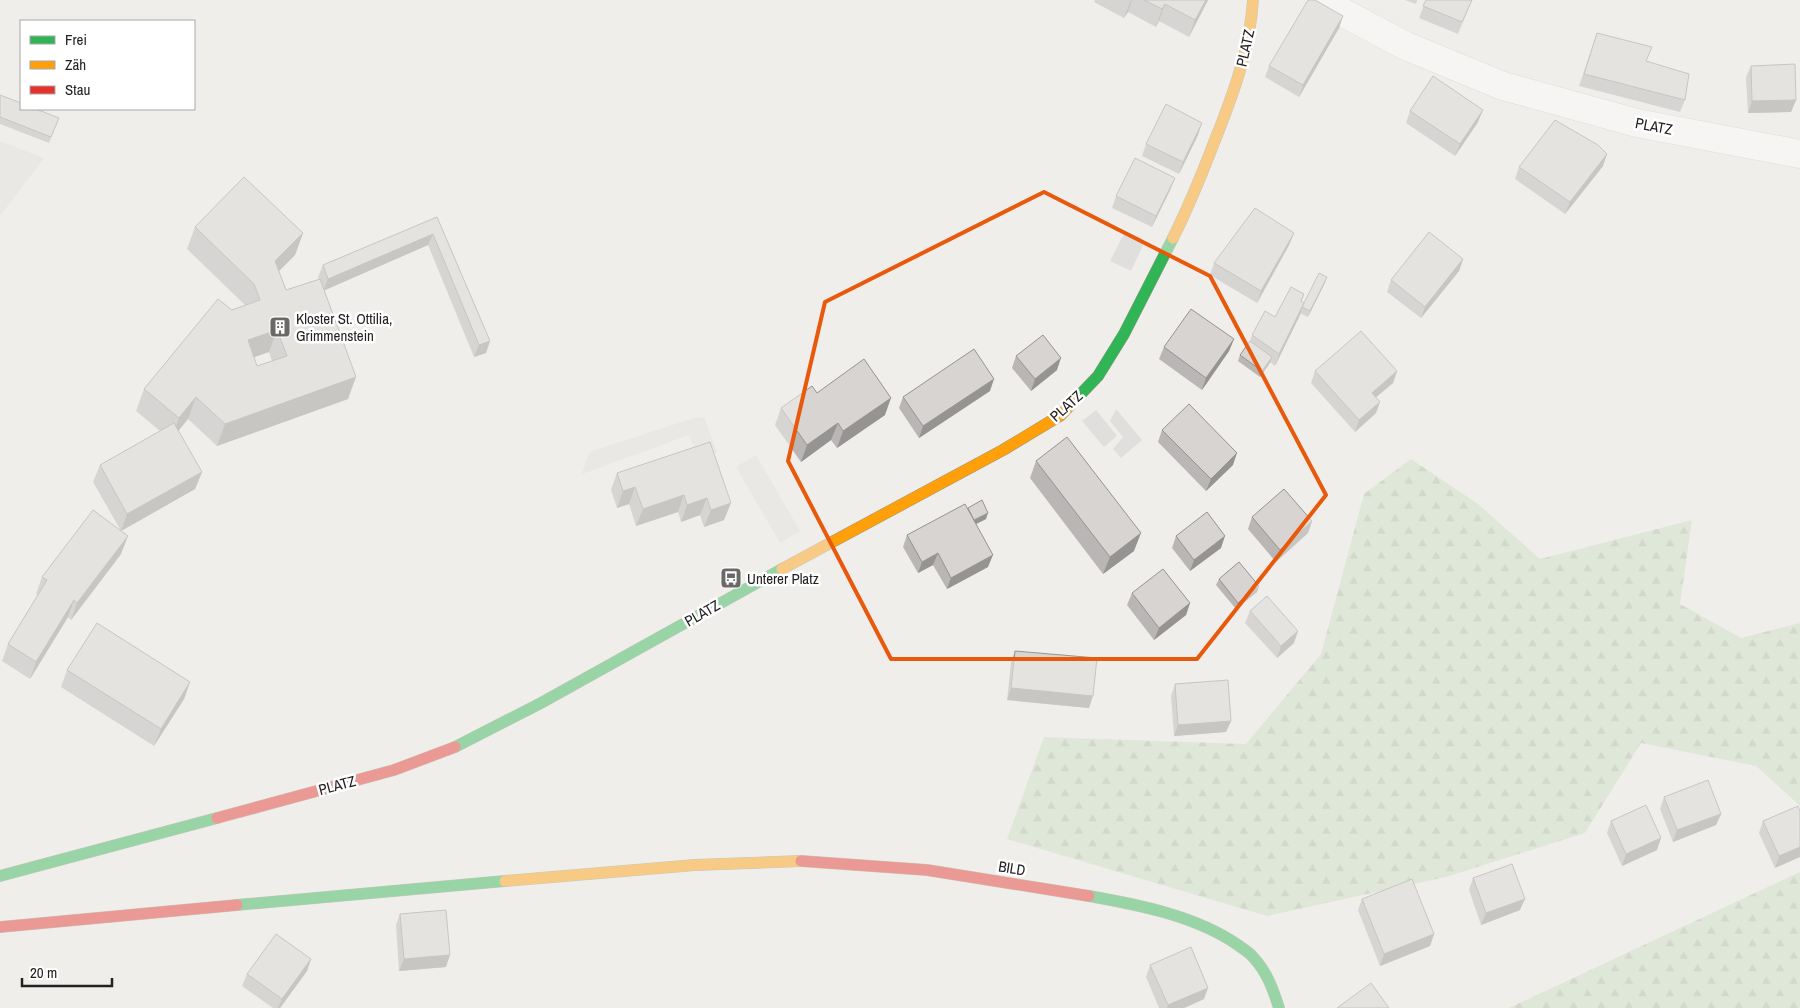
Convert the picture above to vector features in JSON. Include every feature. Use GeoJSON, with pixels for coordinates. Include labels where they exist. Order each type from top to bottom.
{"type":"FeatureCollection","features":[{"type":"Feature","properties":{"kind":"street","name":"PLATZ"},"geometry":{"type":"LineString","coordinates":[[0,876],[394,770],[452,748],[550,698],[724,600],[1003,450],[1061,415],[1098,376],[1124,334],[1191,202],[1225,115],[1243,62],[1252,16],[1253,0]]}},
{"type":"Feature","properties":{"kind":"street","name":"PLATZ"},"geometry":{"type":"LineString","coordinates":[[1319,0],[1406,46],[1503,86],[1637,123],[1800,154]]}},
{"type":"Feature","properties":{"kind":"street","name":"BILD"},"geometry":{"type":"LineString","coordinates":[[0,928],[695,865],[805,861],[927,870],[1099,898],[1162,912],[1197,923],[1222,934],[1252,955],[1264,970],[1279,1008]]}},
{"type":"Feature","properties":{"kind":"highlighted area"},"geometry":{"type":"Polygon","coordinates":[[[1044,192],[1210,276],[1326,495],[1197,659],[891,659],[788,461],[825,302],[1044,192]]]}},
{"type":"Feature","properties":{"kind":"green space"},"geometry":{"type":"Polygon","coordinates":[[[1411,459],[1478,504],[1540,559],[1692,520],[1680,604],[1741,638],[1800,623],[1800,806],[1756,766],[1641,743],[1585,833],[1446,877],[1267,916],[1007,839],[1044,737],[1246,744],[1321,654],[1364,494],[1411,459]]]}},
{"type":"Feature","properties":{"kind":"green space"},"geometry":{"type":"Polygon","coordinates":[[[1800,872],[1800,1008],[1509,1008],[1800,872]]]}},
{"type":"Feature","properties":{"kind":"shaded area"},"geometry":{"type":"Polygon","coordinates":[[[0,141],[44,158],[0,216],[0,141]]]}},
{"type":"Feature","properties":{"kind":"shaded area"},"geometry":{"type":"Polygon","coordinates":[[[1125,232],[1145,241],[1131,271],[1110,261],[1125,232]]]}},
{"type":"Feature","properties":{"kind":"shaded area"},"geometry":{"type":"Polygon","coordinates":[[[1116,409],[1142,440],[1121,458],[1113,449],[1123,437],[1110,421],[1116,409]]]}},
{"type":"Feature","properties":{"kind":"shaded area"},"geometry":{"type":"Polygon","coordinates":[[[1096,410],[1117,436],[1104,447],[1082,421],[1096,410]]]}},
{"type":"Feature","properties":{"kind":"shaded area"},"geometry":{"type":"Polygon","coordinates":[[[704,417],[717,452],[698,459],[689,435],[582,474],[589,452],[694,418],[704,417]]]}},
{"type":"Feature","properties":{"kind":"shaded area"},"geometry":{"type":"Polygon","coordinates":[[[756,455],[800,531],[780,543],[736,467],[756,455]]]}},
{"type":"Feature","properties":{"kind":"building"},"geometry":{"type":"Polygon","coordinates":[[[1144,0],[1206,0],[1195,20],[1165,4],[1162,9],[1144,0]]]}},
{"type":"Feature","properties":{"kind":"building"},"geometry":{"type":"Polygon","coordinates":[[[1308,0],[1315,0],[1343,16],[1303,85],[1269,66],[1308,0]]]}},
{"type":"Feature","properties":{"kind":"building"},"geometry":{"type":"Polygon","coordinates":[[[1426,0],[1472,0],[1462,22],[1423,6],[1426,0]]]}},
{"type":"Feature","properties":{"kind":"building"},"geometry":{"type":"Polygon","coordinates":[[[1597,33],[1652,47],[1646,61],[1689,74],[1685,100],[1584,74],[1597,33]]]}},
{"type":"Feature","properties":{"kind":"building"},"geometry":{"type":"Polygon","coordinates":[[[1795,64],[1796,100],[1752,101],[1751,66],[1795,64]]]}},
{"type":"Feature","properties":{"kind":"building"},"geometry":{"type":"Polygon","coordinates":[[[1433,76],[1483,110],[1460,144],[1410,111],[1433,76]]]}},
{"type":"Feature","properties":{"kind":"building"},"geometry":{"type":"Polygon","coordinates":[[[0,95],[20,103],[20,110],[39,110],[59,118],[51,137],[0,117],[0,95]]]}},
{"type":"Feature","properties":{"kind":"building"},"geometry":{"type":"Polygon","coordinates":[[[1166,104],[1202,123],[1183,162],[1146,144],[1166,104]]]}},
{"type":"Feature","properties":{"kind":"building"},"geometry":{"type":"Polygon","coordinates":[[[1555,120],[1598,145],[1607,154],[1570,202],[1519,167],[1555,120]]]}},
{"type":"Feature","properties":{"kind":"building"},"geometry":{"type":"Polygon","coordinates":[[[1135,158],[1175,178],[1156,216],[1116,196],[1135,158]]]}},
{"type":"Feature","properties":{"kind":"building","name":"Kloster St. Ottilia, Grimmenstein"},"geometry":{"type":"Polygon","coordinates":[[[244,177],[303,233],[275,261],[286,290],[320,279],[356,377],[225,424],[196,397],[179,418],[144,389],[218,299],[232,310],[260,300],[254,284],[195,227],[244,177]],[[277,330],[248,340],[257,366],[287,356],[277,330]]]}},
{"type":"Feature","properties":{"kind":"building"},"geometry":{"type":"Polygon","coordinates":[[[1255,208],[1294,233],[1261,291],[1214,263],[1255,208]]]}},
{"type":"Feature","properties":{"kind":"building"},"geometry":{"type":"Polygon","coordinates":[[[437,217],[490,341],[479,345],[433,234],[328,279],[323,265],[437,217]]]}},
{"type":"Feature","properties":{"kind":"building"},"geometry":{"type":"Polygon","coordinates":[[[1429,232],[1463,259],[1425,307],[1391,280],[1429,232]]]}},
{"type":"Feature","properties":{"kind":"building"},"geometry":{"type":"Polygon","coordinates":[[[1319,273],[1327,277],[1310,311],[1302,307],[1319,273]]]}},
{"type":"Feature","properties":{"kind":"building"},"geometry":{"type":"Polygon","coordinates":[[[1291,287],[1304,294],[1301,301],[1304,303],[1279,354],[1252,335],[1265,311],[1275,317],[1291,287]]]}},
{"type":"Feature","properties":{"kind":"building"},"geometry":{"type":"Polygon","coordinates":[[[1191,309],[1234,339],[1206,378],[1164,347],[1191,309]]]}},
{"type":"Feature","properties":{"kind":"building"},"geometry":{"type":"Polygon","coordinates":[[[1361,331],[1397,371],[1372,393],[1380,402],[1359,420],[1315,371],[1361,331]]]}},
{"type":"Feature","properties":{"kind":"building"},"geometry":{"type":"Polygon","coordinates":[[[1043,335],[1061,358],[1035,379],[1016,356],[1043,335]]]}},
{"type":"Feature","properties":{"kind":"building"},"geometry":{"type":"Polygon","coordinates":[[[1250,341],[1272,357],[1262,371],[1240,355],[1250,341]]]}},
{"type":"Feature","properties":{"kind":"building"},"geometry":{"type":"Polygon","coordinates":[[[974,349],[994,379],[923,426],[903,397],[974,349]]]}},
{"type":"Feature","properties":{"kind":"building"},"geometry":{"type":"Polygon","coordinates":[[[864,359],[891,398],[843,431],[838,423],[807,445],[781,408],[812,386],[817,393],[864,359]]]}},
{"type":"Feature","properties":{"kind":"building"},"geometry":{"type":"Polygon","coordinates":[[[1189,404],[1237,453],[1211,479],[1162,430],[1189,404]]]}},
{"type":"Feature","properties":{"kind":"building"},"geometry":{"type":"Polygon","coordinates":[[[174,423],[202,472],[127,514],[100,465],[174,423]]]}},
{"type":"Feature","properties":{"kind":"building"},"geometry":{"type":"Polygon","coordinates":[[[1067,437],[1141,533],[1110,557],[1036,461],[1067,437]]]}},
{"type":"Feature","properties":{"kind":"building"},"geometry":{"type":"Polygon","coordinates":[[[710,442],[731,503],[711,510],[707,498],[687,505],[684,495],[643,509],[635,487],[623,491],[617,473],[710,442]]]}},
{"type":"Feature","properties":{"kind":"building"},"geometry":{"type":"Polygon","coordinates":[[[1284,489],[1312,521],[1280,550],[1252,517],[1284,489]]]}},
{"type":"Feature","properties":{"kind":"building"},"geometry":{"type":"Polygon","coordinates":[[[982,500],[988,513],[974,520],[968,508],[982,500]]]}},
{"type":"Feature","properties":{"kind":"building"},"geometry":{"type":"Polygon","coordinates":[[[965,504],[993,555],[951,578],[938,553],[922,562],[907,535],[965,504]]]}},
{"type":"Feature","properties":{"kind":"building"},"geometry":{"type":"Polygon","coordinates":[[[93,510],[128,536],[77,603],[74,600],[36,662],[8,644],[47,580],[42,577],[93,510]]]}},
{"type":"Feature","properties":{"kind":"building"},"geometry":{"type":"Polygon","coordinates":[[[1207,512],[1225,536],[1194,560],[1176,536],[1207,512]]]}},
{"type":"Feature","properties":{"kind":"building"},"geometry":{"type":"Polygon","coordinates":[[[1239,562],[1259,586],[1238,603],[1219,579],[1239,562]]]}},
{"type":"Feature","properties":{"kind":"building"},"geometry":{"type":"Polygon","coordinates":[[[1163,569],[1190,603],[1159,628],[1132,593],[1163,569]]]}},
{"type":"Feature","properties":{"kind":"building"},"geometry":{"type":"Polygon","coordinates":[[[1267,596],[1298,631],[1281,646],[1250,611],[1267,596]]]}},
{"type":"Feature","properties":{"kind":"building"},"geometry":{"type":"Polygon","coordinates":[[[97,623],[190,682],[161,729],[67,670],[97,623]]]}},
{"type":"Feature","properties":{"kind":"building"},"geometry":{"type":"Polygon","coordinates":[[[1015,651],[1097,658],[1093,696],[1011,688],[1015,651]]]}},
{"type":"Feature","properties":{"kind":"building"},"geometry":{"type":"Polygon","coordinates":[[[1228,680],[1231,721],[1178,725],[1175,684],[1228,680]]]}},
{"type":"Feature","properties":{"kind":"building"},"geometry":{"type":"Polygon","coordinates":[[[1708,780],[1721,814],[1677,830],[1664,797],[1708,780]]]}},
{"type":"Feature","properties":{"kind":"building"},"geometry":{"type":"Polygon","coordinates":[[[1646,805],[1661,838],[1626,854],[1611,821],[1646,805]]]}},
{"type":"Feature","properties":{"kind":"building"},"geometry":{"type":"Polygon","coordinates":[[[1798,806],[1800,811],[1800,847],[1779,856],[1763,821],[1798,806]]]}},
{"type":"Feature","properties":{"kind":"building"},"geometry":{"type":"Polygon","coordinates":[[[1512,864],[1525,899],[1486,913],[1473,878],[1512,864]]]}},
{"type":"Feature","properties":{"kind":"building"},"geometry":{"type":"Polygon","coordinates":[[[1412,879],[1434,934],[1384,954],[1362,899],[1412,879]]]}},
{"type":"Feature","properties":{"kind":"building"},"geometry":{"type":"Polygon","coordinates":[[[446,910],[450,955],[404,959],[400,914],[446,910]]]}},
{"type":"Feature","properties":{"kind":"building"},"geometry":{"type":"Polygon","coordinates":[[[276,934],[311,959],[282,999],[247,974],[276,934]]]}},
{"type":"Feature","properties":{"kind":"building"},"geometry":{"type":"Polygon","coordinates":[[[1191,947],[1208,988],[1168,1005],[1150,965],[1191,947]]]}},
{"type":"Feature","properties":{"kind":"building"},"geometry":{"type":"Polygon","coordinates":[[[1371,983],[1389,1008],[1337,1008],[1371,983]]]}},
{"type":"Feature","properties":{"kind":"traffic: fast"},"geometry":{"type":"LineString","coordinates":[[1076,399],[1098,376],[1124,334],[1173,238]]}},
{"type":"Feature","properties":{"kind":"traffic: fast"},"geometry":{"type":"LineString","coordinates":[[455,747],[541,703],[782,569]]}},
{"type":"Feature","properties":{"kind":"traffic: fast"},"geometry":{"type":"LineString","coordinates":[[0,876],[217,818]]}},
{"type":"Feature","properties":{"kind":"traffic: fast"},"geometry":{"type":"LineString","coordinates":[[237,905],[505,881]]}},
{"type":"Feature","properties":{"kind":"traffic: fast"},"geometry":{"type":"LineString","coordinates":[[1089,896],[1167,913],[1204,926],[1222,935],[1248,952],[1258,963],[1269,981],[1279,1008]]}},
{"type":"Feature","properties":{"kind":"traffic: slow"},"geometry":{"type":"LineString","coordinates":[[1173,238],[1200,178],[1234,89],[1248,36],[1253,0]]}},
{"type":"Feature","properties":{"kind":"traffic: slow"},"geometry":{"type":"LineString","coordinates":[[782,569],[1003,450],[1061,415],[1076,399]]}},
{"type":"Feature","properties":{"kind":"traffic: slow"},"geometry":{"type":"LineString","coordinates":[[505,881],[695,865],[801,861]]}},
{"type":"Feature","properties":{"kind":"traffic: jam"},"geometry":{"type":"LineString","coordinates":[[217,818],[394,770],[455,747]]}},
{"type":"Feature","properties":{"kind":"traffic: jam"},"geometry":{"type":"LineString","coordinates":[[801,861],[927,870],[1089,896]]}},
{"type":"Feature","properties":{"kind":"traffic: jam"},"geometry":{"type":"LineString","coordinates":[[0,927],[237,905]]}},
{"type":"Feature","properties":{"kind":"place","name":"Kloster St. Ottilia, Grimmenstein"},"geometry":{"type":"Point","coordinates":[280,327]}},
{"type":"Feature","properties":{"kind":"place","name":"Unterer Platz"},"geometry":{"type":"Point","coordinates":[731,578]}}]}
